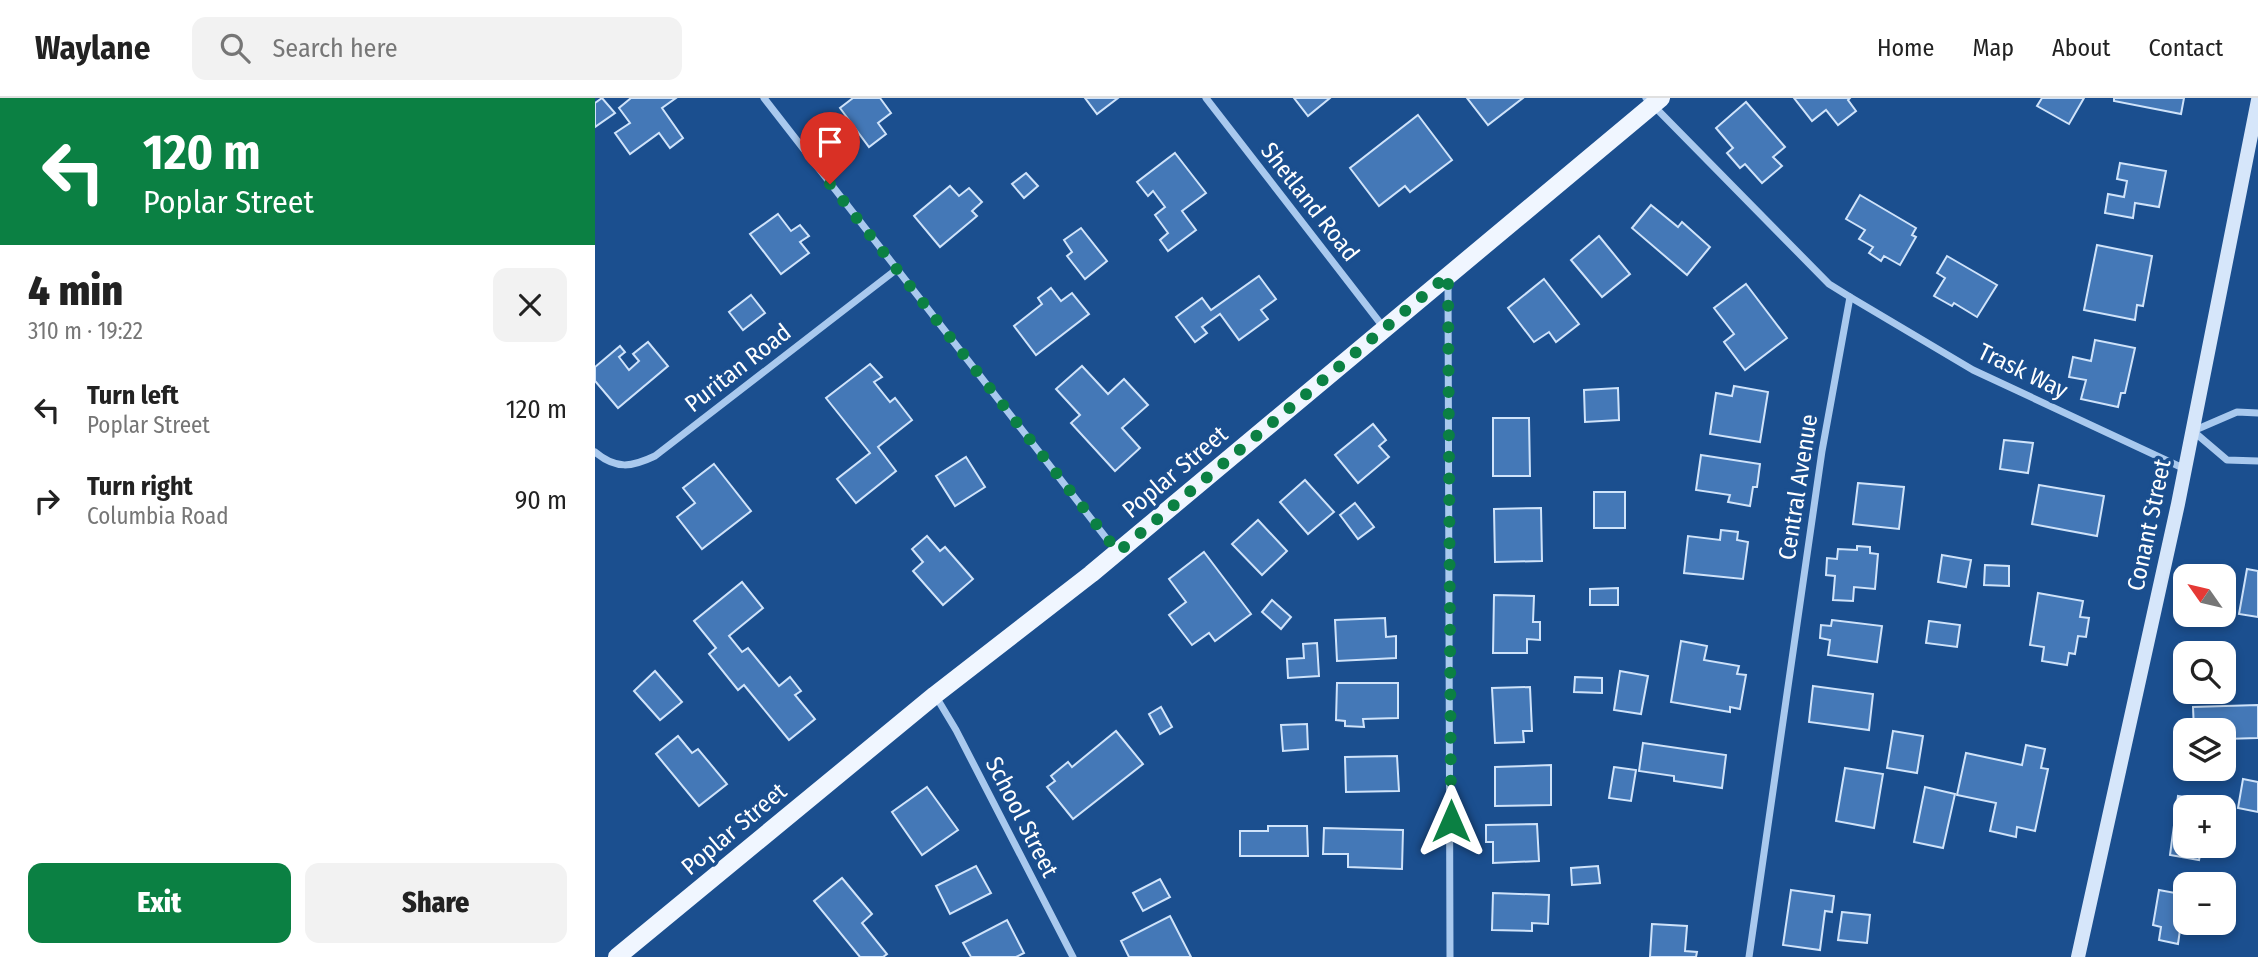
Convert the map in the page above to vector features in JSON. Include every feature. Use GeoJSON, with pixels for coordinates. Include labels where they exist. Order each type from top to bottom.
{"type":"FeatureCollection","features":[{"type":"Feature","properties":{"kind":"main road","name":"Conant Street"},"geometry":{"type":"LineString","coordinates":[[2078,957],[2193,431],[2258,100]]}},
{"type":"Feature","properties":{"kind":"main road","name":"Poplar Street"},"geometry":{"type":"LineString","coordinates":[[617,957],[935,695],[1118,552],[1653,101]]}},
{"type":"Feature","properties":{"kind":"street"},"geometry":{"type":"LineString","coordinates":[[764,98],[1118,552]]}},
{"type":"Feature","properties":{"kind":"street","name":"Shetland Road"},"geometry":{"type":"LineString","coordinates":[[1206,98],[1384,329]]}},
{"type":"Feature","properties":{"kind":"street"},"geometry":{"type":"LineString","coordinates":[[1653,101],[1829,284],[1850,296]]}},
{"type":"Feature","properties":{"kind":"street","name":"Puritan Road"},"geometry":{"type":"LineString","coordinates":[[595,452],[604,460],[623,467],[655,456],[897,269]]}},
{"type":"Feature","properties":{"kind":"street"},"geometry":{"type":"LineString","coordinates":[[1448,275],[1450,957]]}},
{"type":"Feature","properties":{"kind":"street","name":"Trask Way"},"geometry":{"type":"LineString","coordinates":[[1850,296],[1973,370],[2185,469]]}},
{"type":"Feature","properties":{"kind":"street","name":"Central Avenue"},"geometry":{"type":"LineString","coordinates":[[1749,957],[1822,451],[1850,296]]}},
{"type":"Feature","properties":{"kind":"street"},"geometry":{"type":"LineString","coordinates":[[2258,413],[2237,412],[2193,431],[2227,460],[2258,461]]}},
{"type":"Feature","properties":{"kind":"street","name":"School Street"},"geometry":{"type":"LineString","coordinates":[[935,695],[956,730],[1073,957]]}},
{"type":"Feature","properties":{"kind":"building"},"geometry":{"type":"Polygon","coordinates":[[[602,98],[615,113],[595,127],[595,103],[602,98]]]}},
{"type":"Feature","properties":{"kind":"building"},"geometry":{"type":"Polygon","coordinates":[[[631,98],[676,98],[662,108],[683,138],[670,148],[659,133],[630,154],[615,133],[630,123],[619,108],[631,98]]]}},
{"type":"Feature","properties":{"kind":"building"},"geometry":{"type":"Polygon","coordinates":[[[853,98],[880,98],[891,113],[878,123],[886,134],[869,147],[840,108],[853,98]]]}},
{"type":"Feature","properties":{"kind":"building"},"geometry":{"type":"Polygon","coordinates":[[[1085,98],[1118,98],[1097,114],[1085,98]]]}},
{"type":"Feature","properties":{"kind":"building"},"geometry":{"type":"Polygon","coordinates":[[[1294,98],[1330,98],[1308,116],[1294,98]]]}},
{"type":"Feature","properties":{"kind":"building"},"geometry":{"type":"Polygon","coordinates":[[[1467,98],[1523,98],[1488,125],[1467,98]]]}},
{"type":"Feature","properties":{"kind":"building"},"geometry":{"type":"Polygon","coordinates":[[[1794,98],[1850,98],[1848,100],[1856,111],[1838,125],[1826,110],[1812,121],[1794,98]]]}},
{"type":"Feature","properties":{"kind":"building"},"geometry":{"type":"Polygon","coordinates":[[[2042,98],[2084,98],[2069,124],[2037,106],[2042,98]]]}},
{"type":"Feature","properties":{"kind":"building"},"geometry":{"type":"Polygon","coordinates":[[[2114,98],[2184,98],[2181,114],[2114,101],[2114,98]]]}},
{"type":"Feature","properties":{"kind":"building"},"geometry":{"type":"Polygon","coordinates":[[[1746,102],[1785,147],[1773,157],[1782,166],[1762,183],[1745,164],[1740,168],[1727,153],[1733,148],[1716,128],[1746,102]]]}},
{"type":"Feature","properties":{"kind":"building"},"geometry":{"type":"Polygon","coordinates":[[[1418,115],[1452,160],[1410,192],[1405,186],[1379,206],[1350,168],[1418,115]]]}},
{"type":"Feature","properties":{"kind":"building"},"geometry":{"type":"Polygon","coordinates":[[[1175,153],[1206,193],[1182,211],[1196,230],[1168,251],[1160,240],[1168,233],[1155,215],[1165,207],[1153,191],[1148,196],[1137,182],[1175,153]]]}},
{"type":"Feature","properties":{"kind":"building"},"geometry":{"type":"Polygon","coordinates":[[[2120,163],[2166,171],[2159,207],[2135,203],[2133,218],[2105,213],[2108,194],[2124,197],[2127,181],[2117,179],[2120,163]]]}},
{"type":"Feature","properties":{"kind":"building"},"geometry":{"type":"Polygon","coordinates":[[[1026,173],[1038,186],[1024,198],[1012,184],[1026,173]]]}},
{"type":"Feature","properties":{"kind":"building"},"geometry":{"type":"Polygon","coordinates":[[[950,186],[959,196],[969,188],[982,202],[972,211],[977,216],[940,247],[914,216],[950,186]]]}},
{"type":"Feature","properties":{"kind":"building"},"geometry":{"type":"Polygon","coordinates":[[[1860,195],[1916,228],[1912,235],[1916,237],[1900,265],[1884,256],[1881,261],[1869,253],[1873,247],[1859,239],[1865,230],[1846,219],[1860,195]]]}},
{"type":"Feature","properties":{"kind":"building"},"geometry":{"type":"Polygon","coordinates":[[[1651,205],[1678,227],[1682,222],[1710,247],[1687,275],[1632,228],[1651,205]]]}},
{"type":"Feature","properties":{"kind":"building"},"geometry":{"type":"Polygon","coordinates":[[[778,214],[791,231],[800,225],[809,236],[800,242],[809,253],[781,274],[750,234],[778,214]]]}},
{"type":"Feature","properties":{"kind":"building"},"geometry":{"type":"Polygon","coordinates":[[[1081,228],[1107,261],[1085,279],[1067,256],[1072,252],[1064,240],[1081,228]]]}},
{"type":"Feature","properties":{"kind":"building"},"geometry":{"type":"Polygon","coordinates":[[[1599,236],[1630,274],[1602,297],[1571,260],[1599,236]]]}},
{"type":"Feature","properties":{"kind":"building"},"geometry":{"type":"Polygon","coordinates":[[[2097,245],[2152,256],[2143,306],[2137,305],[2135,320],[2084,310],[2097,245]]]}},
{"type":"Feature","properties":{"kind":"building"},"geometry":{"type":"Polygon","coordinates":[[[1947,256],[1997,285],[1977,317],[1954,303],[1952,306],[1934,296],[1945,278],[1937,273],[1947,256]]]}},
{"type":"Feature","properties":{"kind":"building"},"geometry":{"type":"Polygon","coordinates":[[[1259,276],[1276,299],[1261,310],[1268,319],[1239,340],[1220,314],[1202,327],[1207,333],[1195,342],[1176,317],[1202,298],[1211,310],[1259,276]]]}},
{"type":"Feature","properties":{"kind":"building"},"geometry":{"type":"Polygon","coordinates":[[[1544,279],[1579,324],[1556,342],[1549,332],[1534,342],[1508,308],[1544,279]]]}},
{"type":"Feature","properties":{"kind":"building"},"geometry":{"type":"Polygon","coordinates":[[[1746,284],[1787,338],[1745,370],[1724,342],[1734,334],[1714,308],[1746,284]]]}},
{"type":"Feature","properties":{"kind":"building"},"geometry":{"type":"Polygon","coordinates":[[[1051,288],[1061,301],[1072,293],[1089,314],[1036,355],[1014,326],[1042,304],[1038,298],[1051,288]]]}},
{"type":"Feature","properties":{"kind":"building"},"geometry":{"type":"Polygon","coordinates":[[[751,295],[765,313],[743,330],[729,312],[751,295]]]}},
{"type":"Feature","properties":{"kind":"building"},"geometry":{"type":"Polygon","coordinates":[[[2095,340],[2135,348],[2125,393],[2121,393],[2118,407],[2081,399],[2086,380],[2069,377],[2073,357],[2091,361],[2095,340]]]}},
{"type":"Feature","properties":{"kind":"building"},"geometry":{"type":"Polygon","coordinates":[[[648,342],[668,366],[618,408],[595,381],[595,367],[620,346],[625,352],[619,357],[629,370],[639,361],[633,354],[648,342]]]}},
{"type":"Feature","properties":{"kind":"building"},"geometry":{"type":"Polygon","coordinates":[[[870,364],[882,377],[874,382],[890,402],[895,398],[912,420],[878,447],[896,471],[856,503],[837,479],[870,453],[826,398],[870,364]]]}},
{"type":"Feature","properties":{"kind":"building"},"geometry":{"type":"Polygon","coordinates":[[[1082,366],[1108,394],[1124,379],[1148,405],[1122,428],[1140,448],[1115,471],[1071,423],[1080,415],[1056,389],[1082,366]]]}},
{"type":"Feature","properties":{"kind":"building"},"geometry":{"type":"Polygon","coordinates":[[[1734,386],[1768,392],[1760,442],[1710,434],[1716,393],[1732,396],[1734,386]]]}},
{"type":"Feature","properties":{"kind":"building"},"geometry":{"type":"Polygon","coordinates":[[[1618,388],[1619,420],[1585,422],[1584,390],[1618,388]]]}},
{"type":"Feature","properties":{"kind":"building"},"geometry":{"type":"Polygon","coordinates":[[[1493,418],[1529,418],[1530,476],[1493,476],[1493,418]]]}},
{"type":"Feature","properties":{"kind":"building"},"geometry":{"type":"Polygon","coordinates":[[[1373,424],[1386,440],[1379,446],[1389,457],[1358,483],[1335,455],[1373,424]]]}},
{"type":"Feature","properties":{"kind":"building"},"geometry":{"type":"Polygon","coordinates":[[[2004,440],[2033,443],[2028,473],[2000,469],[2004,440]]]}},
{"type":"Feature","properties":{"kind":"building"},"geometry":{"type":"Polygon","coordinates":[[[1701,455],[1760,464],[1757,487],[1753,487],[1750,506],[1728,502],[1730,495],[1696,490],[1701,455]]]}},
{"type":"Feature","properties":{"kind":"building"},"geometry":{"type":"Polygon","coordinates":[[[966,457],[985,487],[955,506],[936,476],[966,457]]]}},
{"type":"Feature","properties":{"kind":"building"},"geometry":{"type":"Polygon","coordinates":[[[714,464],[751,511],[702,549],[677,517],[695,503],[683,488],[714,464]]]}},
{"type":"Feature","properties":{"kind":"building"},"geometry":{"type":"Polygon","coordinates":[[[1305,480],[1334,512],[1308,534],[1280,502],[1305,480]]]}},
{"type":"Feature","properties":{"kind":"building"},"geometry":{"type":"Polygon","coordinates":[[[1858,483],[1904,487],[1899,529],[1853,524],[1858,483]]]}},
{"type":"Feature","properties":{"kind":"building"},"geometry":{"type":"Polygon","coordinates":[[[2039,485],[2104,496],[2097,536],[2032,524],[2039,485]]]}},
{"type":"Feature","properties":{"kind":"building"},"geometry":{"type":"Polygon","coordinates":[[[1594,492],[1625,492],[1625,528],[1594,528],[1594,492]]]}},
{"type":"Feature","properties":{"kind":"building"},"geometry":{"type":"Polygon","coordinates":[[[1355,503],[1374,527],[1358,539],[1340,515],[1355,503]]]}},
{"type":"Feature","properties":{"kind":"building"},"geometry":{"type":"Polygon","coordinates":[[[1541,508],[1542,561],[1495,562],[1494,509],[1541,508]]]}},
{"type":"Feature","properties":{"kind":"building"},"geometry":{"type":"Polygon","coordinates":[[[1258,520],[1287,551],[1262,575],[1232,544],[1258,520]]]}},
{"type":"Feature","properties":{"kind":"building"},"geometry":{"type":"Polygon","coordinates":[[[1721,530],[1738,532],[1737,540],[1748,542],[1743,579],[1684,573],[1688,536],[1720,540],[1721,530]]]}},
{"type":"Feature","properties":{"kind":"building"},"geometry":{"type":"Polygon","coordinates":[[[927,536],[940,551],[945,547],[973,579],[943,605],[913,571],[923,562],[912,549],[927,536]]]}},
{"type":"Feature","properties":{"kind":"building"},"geometry":{"type":"Polygon","coordinates":[[[1857,546],[1870,547],[1870,553],[1878,554],[1875,589],[1854,587],[1853,601],[1833,600],[1835,576],[1826,575],[1827,558],[1837,559],[1838,549],[1857,550],[1857,546]]]}},
{"type":"Feature","properties":{"kind":"building"},"geometry":{"type":"Polygon","coordinates":[[[1204,552],[1251,614],[1215,641],[1209,633],[1192,645],[1169,615],[1186,602],[1169,579],[1204,552]]]}},
{"type":"Feature","properties":{"kind":"building"},"geometry":{"type":"Polygon","coordinates":[[[1942,555],[1971,560],[1966,587],[1938,582],[1942,555]]]}},
{"type":"Feature","properties":{"kind":"building"},"geometry":{"type":"Polygon","coordinates":[[[1985,565],[2009,566],[2009,586],[1984,585],[1985,565]]]}},
{"type":"Feature","properties":{"kind":"building"},"geometry":{"type":"Polygon","coordinates":[[[2247,569],[2258,571],[2258,617],[2239,614],[2247,569]]]}},
{"type":"Feature","properties":{"kind":"building"},"geometry":{"type":"Polygon","coordinates":[[[742,582],[763,608],[729,636],[742,652],[748,648],[779,686],[790,677],[801,691],[795,695],[815,719],[789,740],[744,685],[738,690],[709,654],[716,648],[694,621],[742,582]]]}},
{"type":"Feature","properties":{"kind":"building"},"geometry":{"type":"Polygon","coordinates":[[[1618,588],[1618,605],[1590,605],[1590,589],[1618,588]]]}},
{"type":"Feature","properties":{"kind":"building"},"geometry":{"type":"Polygon","coordinates":[[[2038,593],[2083,601],[2080,617],[2089,618],[2086,637],[2078,636],[2075,654],[2069,653],[2067,665],[2042,661],[2044,647],[2030,645],[2038,593]]]}},
{"type":"Feature","properties":{"kind":"building"},"geometry":{"type":"Polygon","coordinates":[[[1494,595],[1534,596],[1533,622],[1540,622],[1540,640],[1527,639],[1527,653],[1493,653],[1494,595]]]}},
{"type":"Feature","properties":{"kind":"building"},"geometry":{"type":"Polygon","coordinates":[[[1272,600],[1291,617],[1281,629],[1262,612],[1272,600]]]}},
{"type":"Feature","properties":{"kind":"building"},"geometry":{"type":"Polygon","coordinates":[[[1385,618],[1386,637],[1396,636],[1396,658],[1337,661],[1335,620],[1385,618]]]}},
{"type":"Feature","properties":{"kind":"building"},"geometry":{"type":"Polygon","coordinates":[[[1832,620],[1882,626],[1877,662],[1828,655],[1830,640],[1820,638],[1821,625],[1831,626],[1832,620]]]}},
{"type":"Feature","properties":{"kind":"building"},"geometry":{"type":"Polygon","coordinates":[[[1929,621],[1960,625],[1957,647],[1926,643],[1929,621]]]}},
{"type":"Feature","properties":{"kind":"building"},"geometry":{"type":"Polygon","coordinates":[[[1681,641],[1707,646],[1704,660],[1739,666],[1737,674],[1746,675],[1740,709],[1730,707],[1730,712],[1671,702],[1681,641]]]}},
{"type":"Feature","properties":{"kind":"building"},"geometry":{"type":"Polygon","coordinates":[[[1317,643],[1319,676],[1288,678],[1287,659],[1304,658],[1303,644],[1317,643]]]}},
{"type":"Feature","properties":{"kind":"building"},"geometry":{"type":"Polygon","coordinates":[[[655,671],[682,702],[660,720],[634,691],[655,671]]]}},
{"type":"Feature","properties":{"kind":"building"},"geometry":{"type":"Polygon","coordinates":[[[1620,671],[1648,676],[1641,714],[1614,710],[1620,671]]]}},
{"type":"Feature","properties":{"kind":"building"},"geometry":{"type":"Polygon","coordinates":[[[1575,677],[1602,678],[1602,693],[1574,692],[1575,677]]]}},
{"type":"Feature","properties":{"kind":"building"},"geometry":{"type":"Polygon","coordinates":[[[1337,683],[1398,683],[1398,718],[1363,719],[1364,727],[1345,726],[1345,721],[1336,720],[1337,683]]]}},
{"type":"Feature","properties":{"kind":"building"},"geometry":{"type":"Polygon","coordinates":[[[1813,686],[1873,694],[1869,730],[1809,722],[1813,686]]]}},
{"type":"Feature","properties":{"kind":"building"},"geometry":{"type":"Polygon","coordinates":[[[1530,687],[1532,731],[1523,731],[1524,742],[1495,743],[1492,688],[1530,687]]]}},
{"type":"Feature","properties":{"kind":"building"},"geometry":{"type":"Polygon","coordinates":[[[2258,705],[2258,738],[2236,739],[2236,718],[2193,718],[2193,707],[2258,705]]]}},
{"type":"Feature","properties":{"kind":"building"},"geometry":{"type":"Polygon","coordinates":[[[1161,707],[1172,727],[1160,734],[1149,714],[1161,707]]]}},
{"type":"Feature","properties":{"kind":"building"},"geometry":{"type":"Polygon","coordinates":[[[1307,724],[1308,749],[1283,751],[1281,725],[1307,724]]]}},
{"type":"Feature","properties":{"kind":"building"},"geometry":{"type":"Polygon","coordinates":[[[1116,731],[1143,764],[1073,819],[1047,787],[1055,781],[1051,776],[1068,762],[1072,767],[1116,731]]]}},
{"type":"Feature","properties":{"kind":"building"},"geometry":{"type":"Polygon","coordinates":[[[1893,731],[1923,736],[1917,773],[1887,768],[1893,731]]]}},
{"type":"Feature","properties":{"kind":"building"},"geometry":{"type":"Polygon","coordinates":[[[678,736],[692,753],[698,749],[727,784],[699,806],[656,754],[678,736]]]}},
{"type":"Feature","properties":{"kind":"building"},"geometry":{"type":"Polygon","coordinates":[[[1643,743],[1726,755],[1722,788],[1674,781],[1674,776],[1639,771],[1643,743]]]}},
{"type":"Feature","properties":{"kind":"building"},"geometry":{"type":"Polygon","coordinates":[[[2026,745],[2045,749],[2041,768],[2048,769],[2035,831],[2017,827],[2016,837],[1990,831],[1996,803],[1957,795],[1966,753],[2022,765],[2026,745]]]}},
{"type":"Feature","properties":{"kind":"building"},"geometry":{"type":"Polygon","coordinates":[[[1397,756],[1399,791],[1346,792],[1345,757],[1397,756]]]}},
{"type":"Feature","properties":{"kind":"building"},"geometry":{"type":"Polygon","coordinates":[[[1551,765],[1551,805],[1495,806],[1495,767],[1551,765]]]}},
{"type":"Feature","properties":{"kind":"building"},"geometry":{"type":"Polygon","coordinates":[[[1614,767],[1636,770],[1631,801],[1609,798],[1614,767]]]}},
{"type":"Feature","properties":{"kind":"building"},"geometry":{"type":"Polygon","coordinates":[[[1845,768],[1883,774],[1874,828],[1836,821],[1845,768]]]}},
{"type":"Feature","properties":{"kind":"building"},"geometry":{"type":"Polygon","coordinates":[[[2243,779],[2258,782],[2258,812],[2238,808],[2243,779]]]}},
{"type":"Feature","properties":{"kind":"building"},"geometry":{"type":"Polygon","coordinates":[[[927,787],[958,830],[922,855],[892,812],[927,787]]]}},
{"type":"Feature","properties":{"kind":"building"},"geometry":{"type":"Polygon","coordinates":[[[1925,787],[1955,794],[1943,848],[1914,842],[1925,787]]]}},
{"type":"Feature","properties":{"kind":"building"},"geometry":{"type":"Polygon","coordinates":[[[1537,824],[1539,861],[1493,863],[1493,842],[1486,842],[1486,825],[1537,824]]]}},
{"type":"Feature","properties":{"kind":"building"},"geometry":{"type":"Polygon","coordinates":[[[1268,826],[1307,826],[1308,856],[1240,856],[1240,831],[1268,831],[1268,826]]]}},
{"type":"Feature","properties":{"kind":"building"},"geometry":{"type":"Polygon","coordinates":[[[1324,828],[1403,830],[1402,869],[1348,867],[1348,854],[1323,854],[1324,828]]]}},
{"type":"Feature","properties":{"kind":"building"},"geometry":{"type":"Polygon","coordinates":[[[2173,833],[2173,856],[2170,855],[2173,833]]]}},
{"type":"Feature","properties":{"kind":"building"},"geometry":{"type":"Polygon","coordinates":[[[976,866],[991,893],[950,914],[936,886],[976,866]]]}},
{"type":"Feature","properties":{"kind":"building"},"geometry":{"type":"Polygon","coordinates":[[[1598,866],[1600,883],[1572,885],[1571,868],[1598,866]]]}},
{"type":"Feature","properties":{"kind":"building"},"geometry":{"type":"Polygon","coordinates":[[[842,878],[872,914],[862,923],[887,954],[883,957],[860,957],[814,901],[842,878]]]}},
{"type":"Feature","properties":{"kind":"building"},"geometry":{"type":"Polygon","coordinates":[[[1160,879],[1170,897],[1143,911],[1133,893],[1160,879]]]}},
{"type":"Feature","properties":{"kind":"building"},"geometry":{"type":"Polygon","coordinates":[[[1791,890],[1834,896],[1832,912],[1825,911],[1820,950],[1783,945],[1791,890]]]}},
{"type":"Feature","properties":{"kind":"building"},"geometry":{"type":"Polygon","coordinates":[[[2159,890],[2173,893],[2173,935],[2179,935],[2178,944],[2159,940],[2161,927],[2153,925],[2159,890]]]}},
{"type":"Feature","properties":{"kind":"building"},"geometry":{"type":"Polygon","coordinates":[[[1493,893],[1549,895],[1548,924],[1532,923],[1532,931],[1492,930],[1493,893]]]}},
{"type":"Feature","properties":{"kind":"building"},"geometry":{"type":"Polygon","coordinates":[[[1842,912],[1870,915],[1867,943],[1838,940],[1842,912]]]}},
{"type":"Feature","properties":{"kind":"building"},"geometry":{"type":"Polygon","coordinates":[[[1170,916],[1191,957],[1129,957],[1121,941],[1170,916]]]}},
{"type":"Feature","properties":{"kind":"building"},"geometry":{"type":"Polygon","coordinates":[[[1007,920],[1024,953],[1016,957],[971,957],[963,943],[1007,920]]]}},
{"type":"Feature","properties":{"kind":"building"},"geometry":{"type":"Polygon","coordinates":[[[1652,924],[1687,926],[1685,951],[1697,952],[1696,957],[1650,957],[1652,924]]]}},
{"type":"Feature","properties":{"kind":"route"},"geometry":{"type":"LineString","coordinates":[[830,184],[1118,552],[1448,275],[1451,821]]}}]}
